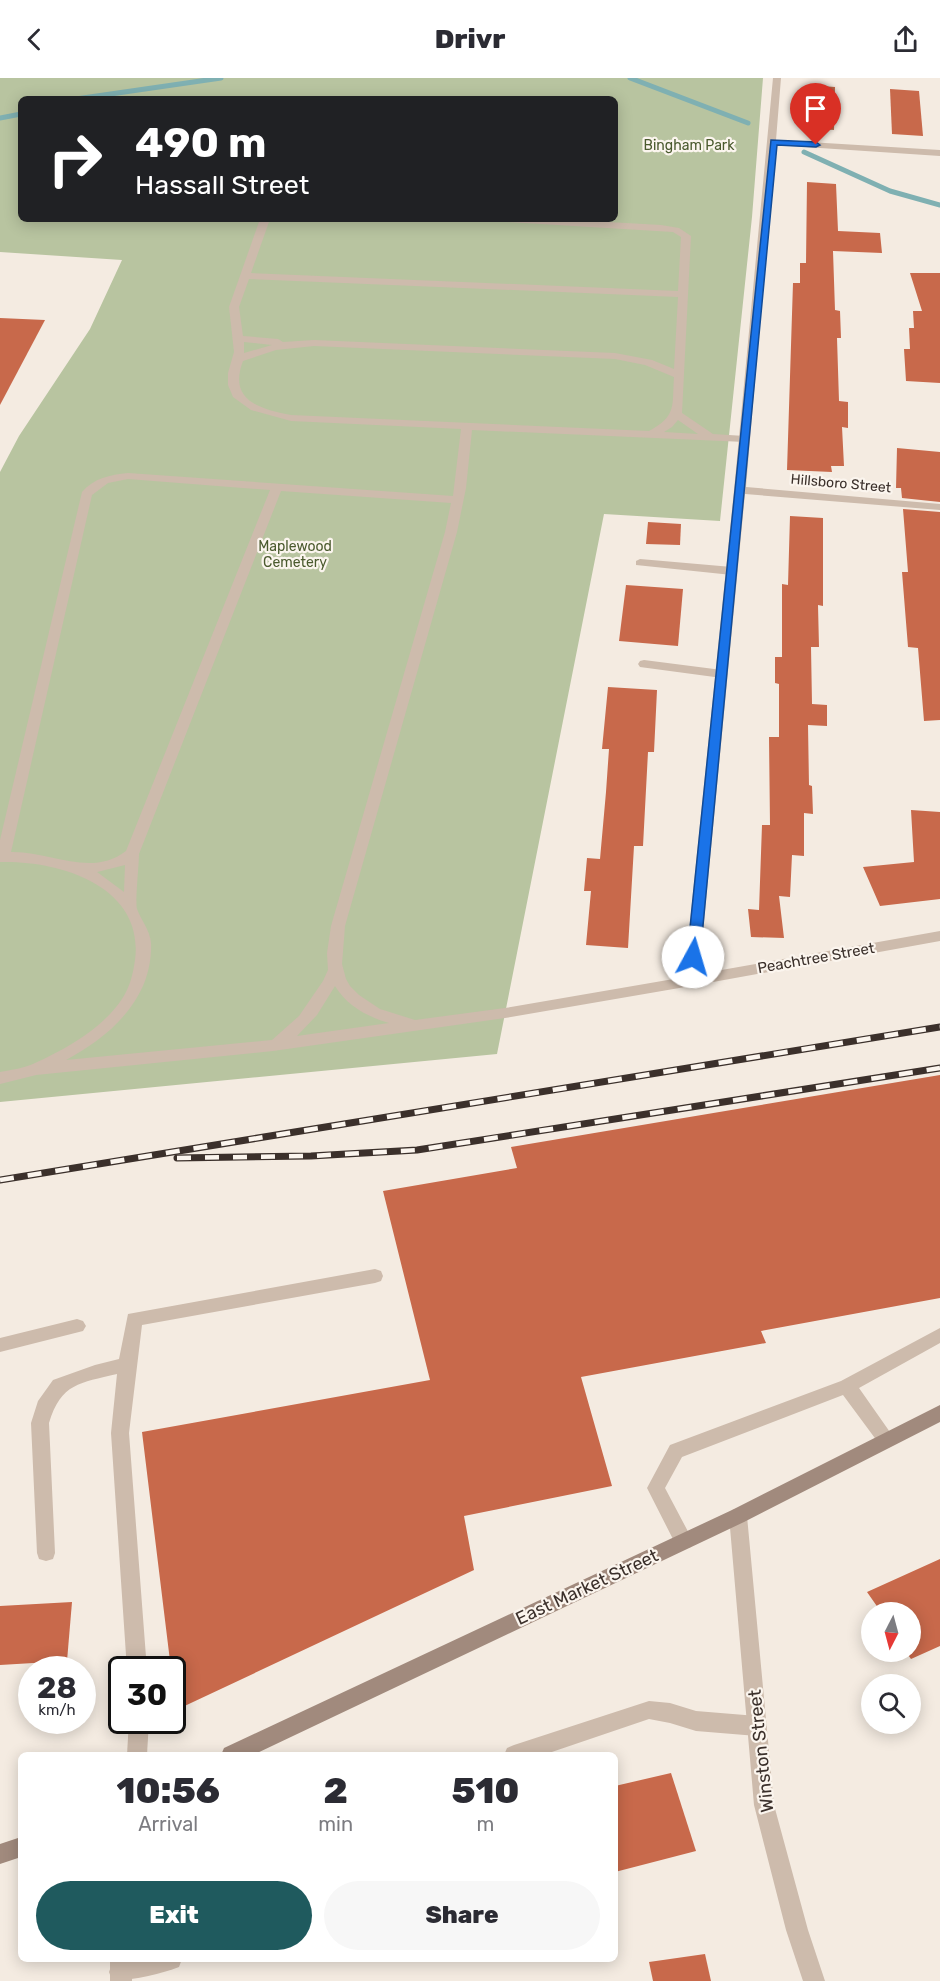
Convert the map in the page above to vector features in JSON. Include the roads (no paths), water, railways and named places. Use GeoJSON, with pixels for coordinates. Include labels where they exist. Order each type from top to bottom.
{"type":"FeatureCollection","features":[{"type":"Feature","properties":{"kind":"main road","name":"East Market Street"},"geometry":{"type":"LineString","coordinates":[[237,1752],[738,1516],[940,1413]]}},
{"type":"Feature","properties":{"kind":"main road"},"geometry":{"type":"LineString","coordinates":[[0,1854],[18,1847]]}},
{"type":"Feature","properties":{"kind":"street"},"geometry":{"type":"LineString","coordinates":[[691,981],[745,439],[777,78]]}},
{"type":"Feature","properties":{"kind":"street"},"geometry":{"type":"LineString","coordinates":[[773,142],[940,153]]}},
{"type":"Feature","properties":{"kind":"street"},"geometry":{"type":"LineString","coordinates":[[264,222],[244,276],[233,317],[239,339],[239,359],[232,374],[237,395],[251,407],[271,415],[291,418],[745,439]]}},
{"type":"Feature","properties":{"kind":"street"},"geometry":{"type":"LineString","coordinates":[[559,222],[662,228],[682,232],[688,241],[677,414],[668,425],[650,435]]}},
{"type":"Feature","properties":{"kind":"street"},"geometry":{"type":"LineString","coordinates":[[244,276],[684,294]]}},
{"type":"Feature","properties":{"kind":"street"},"geometry":{"type":"LineString","coordinates":[[239,339],[615,356],[648,362],[679,375]]}},
{"type":"Feature","properties":{"kind":"street"},"geometry":{"type":"LineString","coordinates":[[239,359],[267,348],[292,343]]}},
{"type":"Feature","properties":{"kind":"street"},"geometry":{"type":"LineString","coordinates":[[677,414],[690,425],[714,438]]}},
{"type":"Feature","properties":{"kind":"street"},"geometry":{"type":"LineString","coordinates":[[273,1045],[299,1027],[323,996],[335,971],[338,926],[458,500],[467,426]]}},
{"type":"Feature","properties":{"kind":"street"},"geometry":{"type":"LineString","coordinates":[[0,1078],[36,1069],[85,1044],[121,1012],[141,975],[144,939],[130,906],[102,880],[62,862],[14,856],[2,857],[86,494],[91,486],[128,476],[458,500]]}},
{"type":"Feature","properties":{"kind":"street"},"geometry":{"type":"LineString","coordinates":[[130,906],[132,854],[277,487]]}},
{"type":"Feature","properties":{"kind":"street","name":"Hillsboro Street"},"geometry":{"type":"LineString","coordinates":[[740,490],[940,507]]}},
{"type":"Feature","properties":{"kind":"street"},"geometry":{"type":"LineString","coordinates":[[640,563],[732,571]]}},
{"type":"Feature","properties":{"kind":"street"},"geometry":{"type":"LineString","coordinates":[[644,664],[722,674]]}},
{"type":"Feature","properties":{"kind":"street"},"geometry":{"type":"LineString","coordinates":[[76,869],[112,866],[124,861],[132,854]]}},
{"type":"Feature","properties":{"kind":"street","name":"Peachtree Street"},"geometry":{"type":"LineString","coordinates":[[36,1069],[273,1045],[505,1013],[940,936]]}},
{"type":"Feature","properties":{"kind":"street"},"geometry":{"type":"LineString","coordinates":[[335,971],[349,994],[366,1007],[400,1022],[421,1024]]}},
{"type":"Feature","properties":{"kind":"street"},"geometry":{"type":"LineString","coordinates":[[136,1656],[120,1433],[134,1319],[375,1276]]}},
{"type":"Feature","properties":{"kind":"street"},"geometry":{"type":"LineString","coordinates":[[0,1345],[77,1326]]}},
{"type":"Feature","properties":{"kind":"street"},"geometry":{"type":"LineString","coordinates":[[684,1541],[656,1488],[676,1451],[847,1386],[936,1336]]}},
{"type":"Feature","properties":{"kind":"street"},"geometry":{"type":"LineString","coordinates":[[46,1553],[40,1423],[47,1401],[59,1385],[95,1372],[127,1365]]}},
{"type":"Feature","properties":{"kind":"street"},"geometry":{"type":"LineString","coordinates":[[847,1386],[886,1440]]}},
{"type":"Feature","properties":{"kind":"street","name":"Winston Street"},"geometry":{"type":"LineString","coordinates":[[738,1516],[764,1804],[797,1930],[813,1981]]}},
{"type":"Feature","properties":{"kind":"street"},"geometry":{"type":"LineString","coordinates":[[523,1752],[649,1710],[670,1713],[696,1721],[757,1726]]}},
{"type":"Feature","properties":{"kind":"street"},"geometry":{"type":"LineString","coordinates":[[137,1752],[139,1734]]}},
{"type":"Feature","properties":{"kind":"street"},"geometry":{"type":"LineString","coordinates":[[121,1971],[158,1962]]}},
{"type":"Feature","properties":{"kind":"waterway"},"geometry":{"type":"LineString","coordinates":[[97,96],[221,78]]}},
{"type":"Feature","properties":{"kind":"waterway"},"geometry":{"type":"LineString","coordinates":[[630,78],[748,123]]}},
{"type":"Feature","properties":{"kind":"waterway"},"geometry":{"type":"LineString","coordinates":[[0,118],[18,115]]}},
{"type":"Feature","properties":{"kind":"waterway"},"geometry":{"type":"LineString","coordinates":[[804,152],[890,191],[940,205]]}},
{"type":"Feature","properties":{"kind":"railway"},"geometry":{"type":"LineString","coordinates":[[0,1180],[940,1027]]}},
{"type":"Feature","properties":{"kind":"railway"},"geometry":{"type":"LineString","coordinates":[[177,1158],[311,1156],[417,1150],[940,1068]]}},
{"type":"Feature","properties":{"kind":"park label","name":"Bingham Park"},"geometry":{"type":"Point","coordinates":[689,145]}},
{"type":"Feature","properties":{"kind":"park label","name":"Maplewood Cemetery"},"geometry":{"type":"Point","coordinates":[295,554]}}]}
